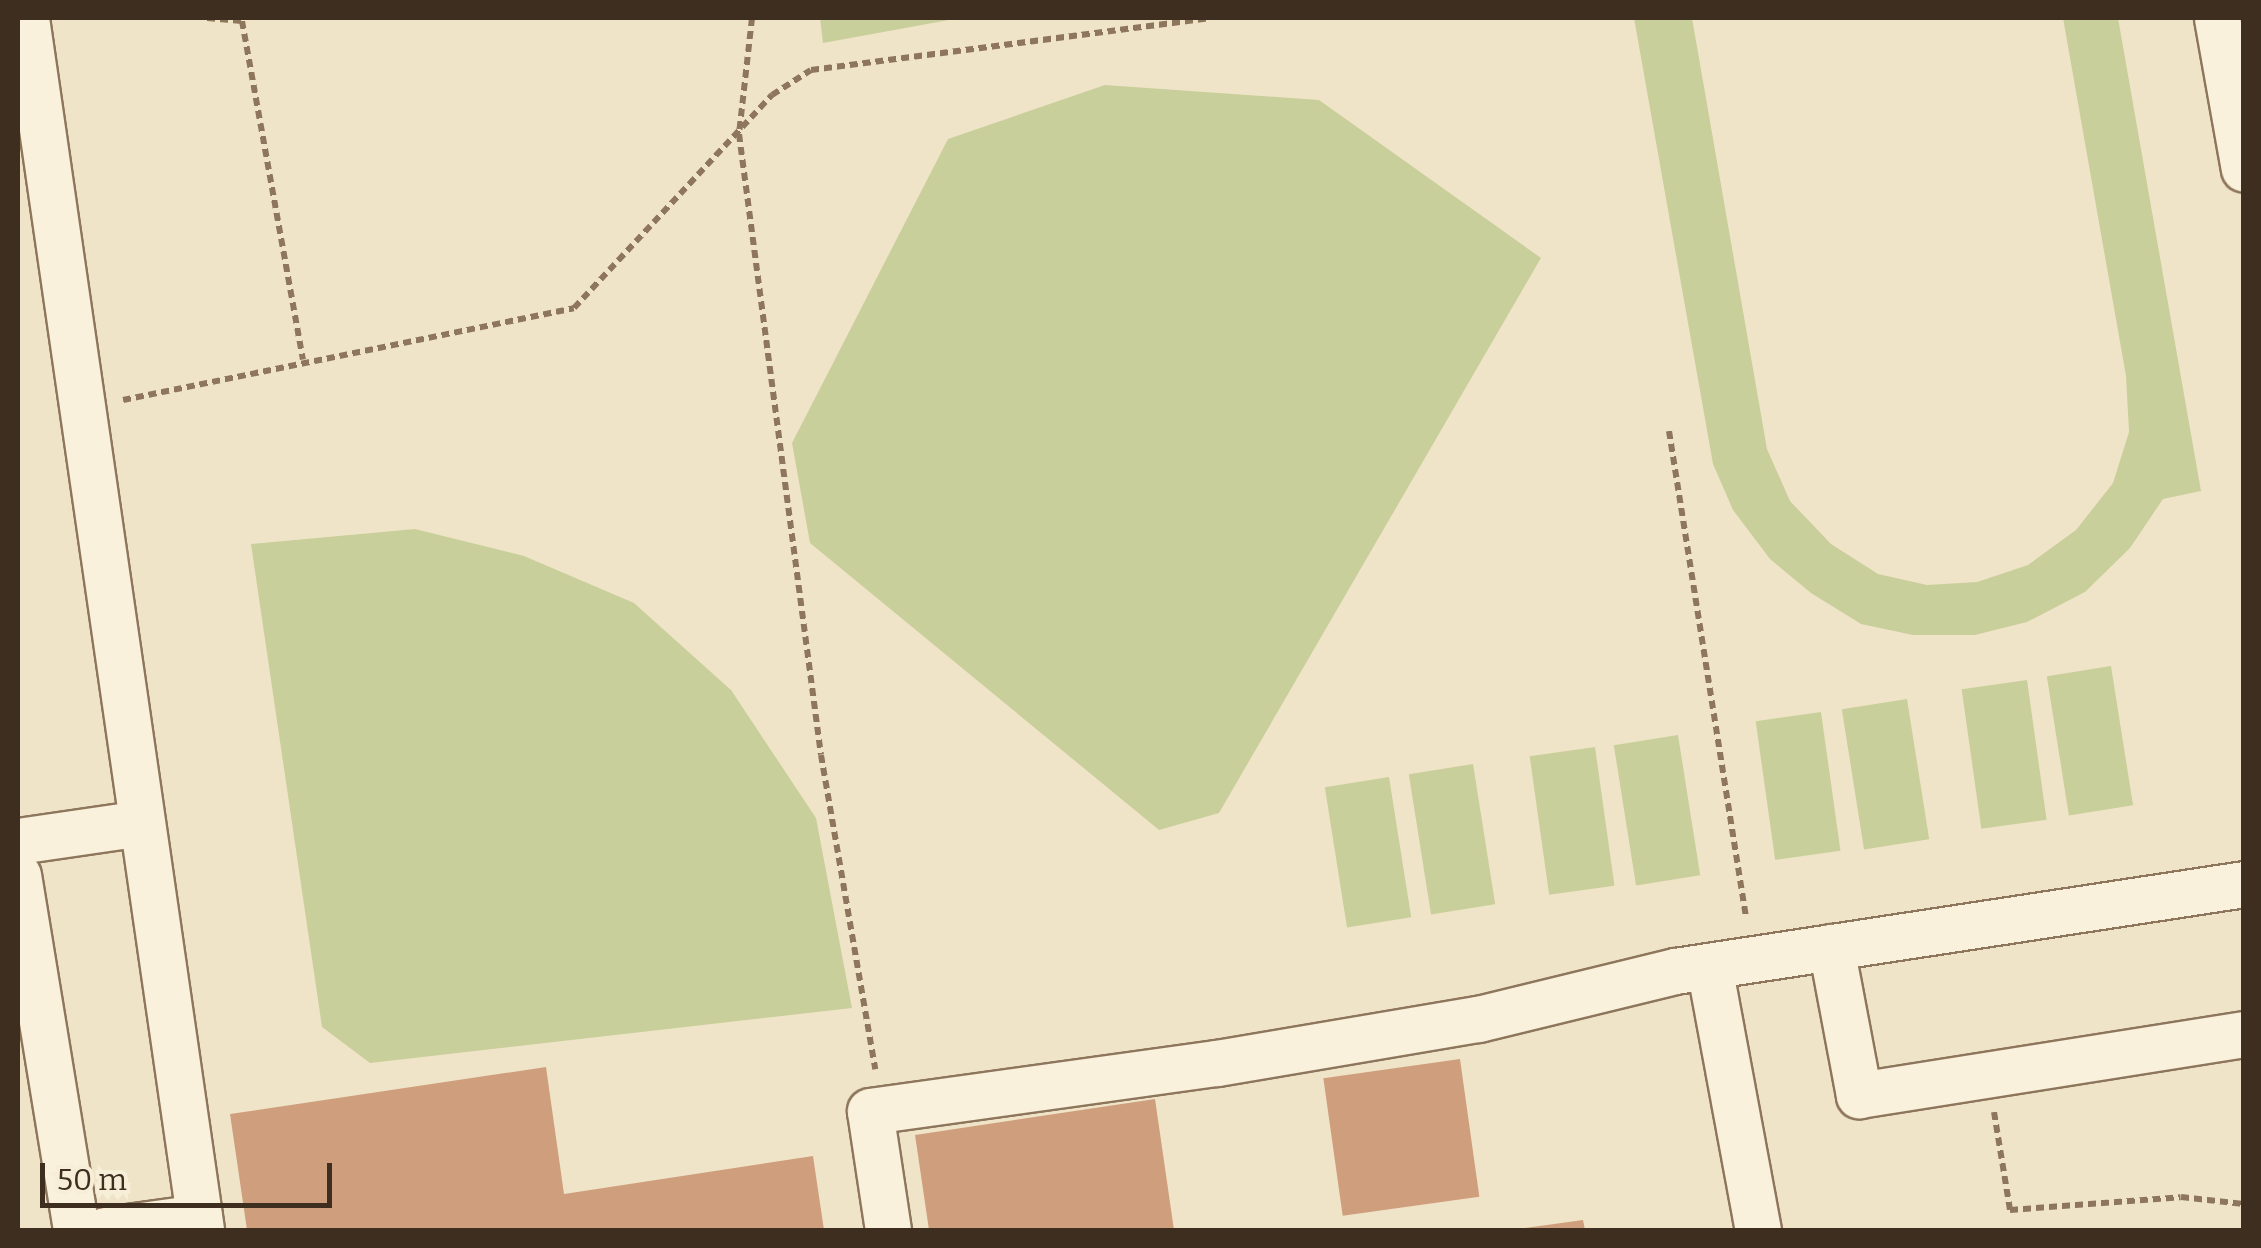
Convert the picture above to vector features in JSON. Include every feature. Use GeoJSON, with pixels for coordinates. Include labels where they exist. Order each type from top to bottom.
{"type":"FeatureCollection","features":[{"type":"Feature","properties":{"kind":"street"},"geometry":{"type":"LineString","coordinates":[[26,18],[34,190],[82,408],[200,1224],[104,1230]]}},
{"type":"Feature","properties":{"kind":"street"},"geometry":{"type":"LineString","coordinates":[[2217,18],[2244,169]]}},
{"type":"Feature","properties":{"kind":"street"},"geometry":{"type":"LineString","coordinates":[[18,842],[142,823]]}},
{"type":"Feature","properties":{"kind":"street"},"geometry":{"type":"LineString","coordinates":[[18,875],[23,939],[76,1230]]}},
{"type":"Feature","properties":{"kind":"street"},"geometry":{"type":"LineString","coordinates":[[888,1230],[870,1112],[1478,1019],[1730,963],[2244,884]]}},
{"type":"Feature","properties":{"kind":"street"},"geometry":{"type":"LineString","coordinates":[[1831,947],[1859,1095],[2244,1034]]}},
{"type":"Feature","properties":{"kind":"street"},"geometry":{"type":"LineString","coordinates":[[1730,963],[1758,1230]]}},
{"type":"Feature","properties":{"kind":"path"},"geometry":{"type":"LineString","coordinates":[[207,18],[242,20],[303,360]]}},
{"type":"Feature","properties":{"kind":"path"},"geometry":{"type":"LineString","coordinates":[[752,18],[739,134],[821,755],[882,1109]]}},
{"type":"Feature","properties":{"kind":"path"},"geometry":{"type":"LineString","coordinates":[[82,408],[303,360],[574,308],[772,96],[811,70],[1211,18]]}},
{"type":"Feature","properties":{"kind":"path"},"geometry":{"type":"LineString","coordinates":[[1670,431],[1730,963]]}},
{"type":"Feature","properties":{"kind":"path"},"geometry":{"type":"LineString","coordinates":[[1988,1074],[2010,1210],[2181,1197],[2244,1204]]}},
{"type":"Feature","properties":{"kind":"green space"},"geometry":{"type":"Polygon","coordinates":[[[820,18],[960,18],[823,43],[820,18]]]}},
{"type":"Feature","properties":{"kind":"green space"},"geometry":{"type":"Polygon","coordinates":[[[1634,18],[1692,18],[1767,449],[1790,501],[1831,544],[1878,574],[1927,585],[1977,582],[2028,565],[2076,530],[2113,483],[2129,432],[2126,376],[2063,18],[2118,18],[2201,491],[2163,499],[2130,548],[2085,592],[2027,622],[1975,635],[1913,635],[1861,624],[1811,593],[1770,559],[1733,510],[1713,464],[1634,18]]]}},
{"type":"Feature","properties":{"kind":"green space"},"geometry":{"type":"Polygon","coordinates":[[[1105,85],[1319,100],[1541,258],[1219,813],[1159,830],[810,543],[792,443],[948,139],[1105,85]]]}},
{"type":"Feature","properties":{"kind":"green space"},"geometry":{"type":"Polygon","coordinates":[[[415,529],[524,556],[634,603],[731,690],[816,818],[852,1008],[370,1063],[322,1027],[251,544],[415,529]]]}},
{"type":"Feature","properties":{"kind":"green space"},"geometry":{"type":"Polygon","coordinates":[[[2111,666],[2133,805],[2069,815],[2047,676],[2111,666]]]}},
{"type":"Feature","properties":{"kind":"green space"},"geometry":{"type":"Polygon","coordinates":[[[2027,680],[2047,820],[1981,829],[1962,689],[2027,680]]]}},
{"type":"Feature","properties":{"kind":"green space"},"geometry":{"type":"Polygon","coordinates":[[[1907,699],[1929,839],[1864,850],[1842,709],[1907,699]]]}},
{"type":"Feature","properties":{"kind":"green space"},"geometry":{"type":"Polygon","coordinates":[[[1821,712],[1840,851],[1775,860],[1756,721],[1821,712]]]}},
{"type":"Feature","properties":{"kind":"green space"},"geometry":{"type":"Polygon","coordinates":[[[1678,735],[1700,875],[1636,885],[1614,745],[1678,735]]]}},
{"type":"Feature","properties":{"kind":"green space"},"geometry":{"type":"Polygon","coordinates":[[[1595,747],[1614,886],[1549,895],[1530,756],[1595,747]]]}},
{"type":"Feature","properties":{"kind":"green space"},"geometry":{"type":"Polygon","coordinates":[[[1473,764],[1495,904],[1431,914],[1409,774],[1473,764]]]}},
{"type":"Feature","properties":{"kind":"green space"},"geometry":{"type":"Polygon","coordinates":[[[1389,777],[1411,917],[1347,927],[1325,787],[1389,777]]]}},
{"type":"Feature","properties":{"kind":"building"},"geometry":{"type":"Polygon","coordinates":[[[1460,1059],[1479,1197],[1343,1216],[1323,1078],[1460,1059]]]}},
{"type":"Feature","properties":{"kind":"building"},"geometry":{"type":"Polygon","coordinates":[[[546,1067],[564,1194],[813,1156],[824,1230],[247,1230],[230,1114],[546,1067]]]}},
{"type":"Feature","properties":{"kind":"building"},"geometry":{"type":"Polygon","coordinates":[[[1155,1099],[1174,1230],[929,1230],[915,1135],[1155,1099]]]}},
{"type":"Feature","properties":{"kind":"building"},"geometry":{"type":"Polygon","coordinates":[[[1583,1220],[1585,1230],[1525,1230],[1525,1228],[1583,1220]]]}}]}
